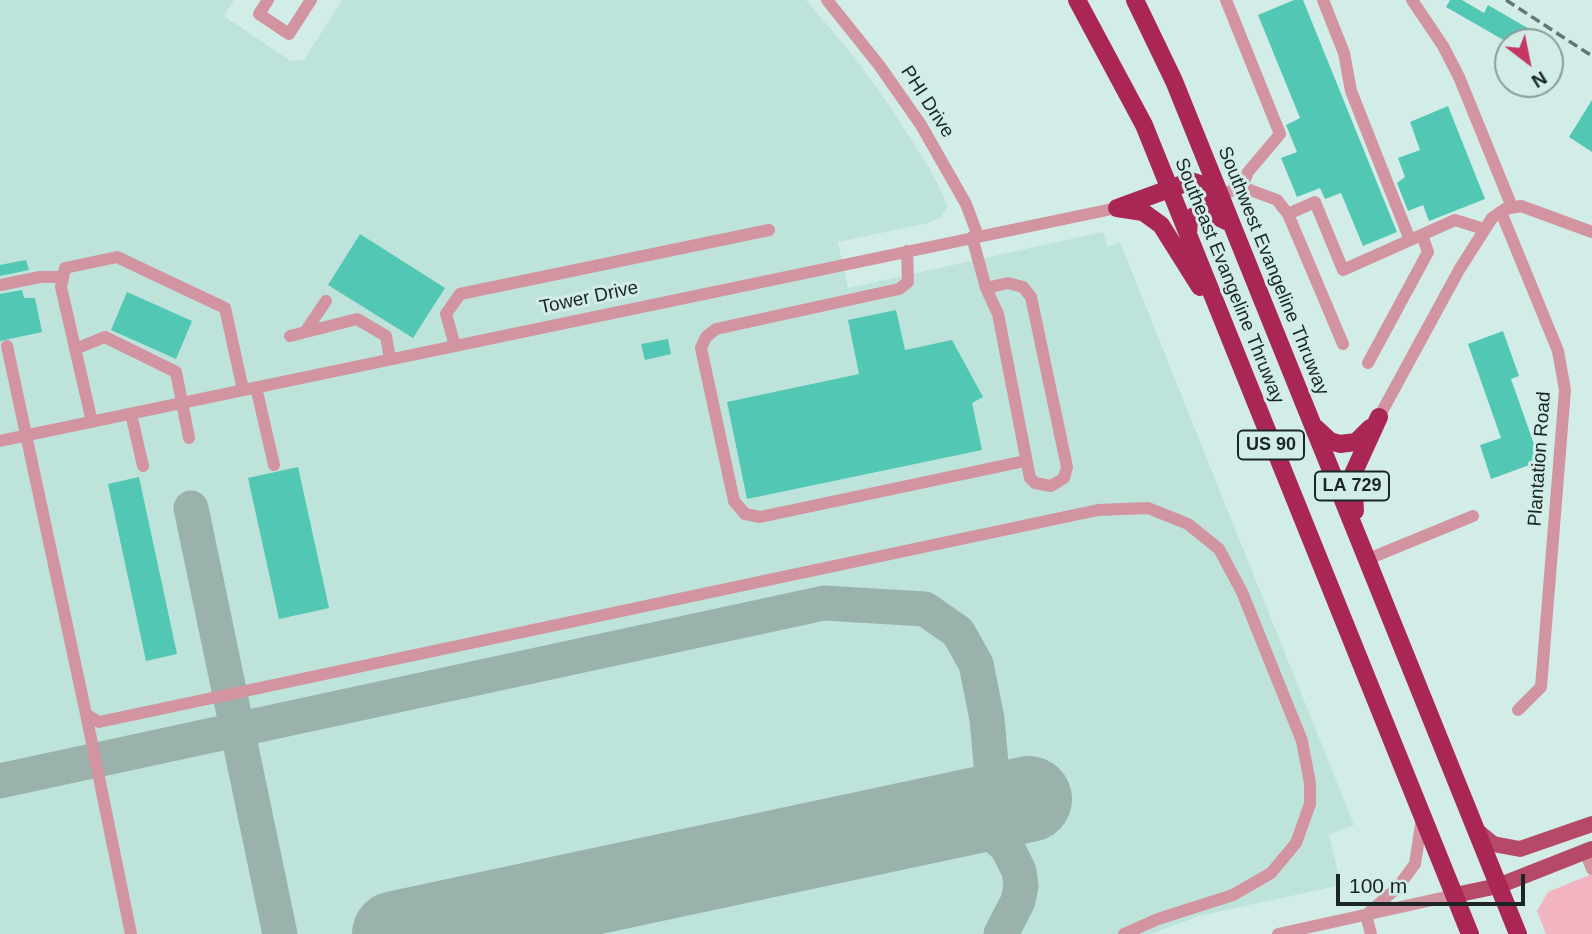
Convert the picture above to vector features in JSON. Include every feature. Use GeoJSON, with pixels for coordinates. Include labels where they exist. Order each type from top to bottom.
{"type":"FeatureCollection","features":[{"type":"Feature","properties":{"kind":"highway","name":"Southeast Evangeline Thruway"},"geometry":{"type":"LineString","coordinates":[[1077,0],[1124,83],[1170,188],[1455,895],[1464,932]]}},
{"type":"Feature","properties":{"kind":"highway","name":"Southwest Evangeline Thruway"},"geometry":{"type":"LineString","coordinates":[[1135,0],[1174,81],[1231,228],[1368,559]]}},
{"type":"Feature","properties":{"kind":"highway"},"geometry":{"type":"LineString","coordinates":[[1116,208],[1191,181],[1202,183],[1209,189],[1231,228]]}},
{"type":"Feature","properties":{"kind":"highway"},"geometry":{"type":"LineString","coordinates":[[1116,208],[1143,212],[1165,230],[1228,335]]}},
{"type":"Feature","properties":{"kind":"highway"},"geometry":{"type":"LineString","coordinates":[[1188,234],[1189,220],[1198,213],[1208,212],[1231,228]]}},
{"type":"Feature","properties":{"kind":"highway","name":"LA 729"},"geometry":{"type":"LineString","coordinates":[[1311,424],[1330,441],[1351,444],[1362,437],[1379,417]]}},
{"type":"Feature","properties":{"kind":"highway","name":"LA 729"},"geometry":{"type":"LineString","coordinates":[[1368,559],[1352,503],[1352,481],[1379,417]]}},
{"type":"Feature","properties":{"kind":"highway","name":"US 90"},"geometry":{"type":"LineString","coordinates":[[1368,559],[1518,934]]}},
{"type":"Feature","properties":{"kind":"main road"},"geometry":{"type":"LineString","coordinates":[[1476,830],[1493,844],[1520,849],[1592,824]]}},
{"type":"Feature","properties":{"kind":"main road"},"geometry":{"type":"LineString","coordinates":[[1455,895],[1498,886],[1589,850]]}},
{"type":"Feature","properties":{"kind":"street"},"geometry":{"type":"LineString","coordinates":[[268,0],[259,15],[289,34],[311,0]]}},
{"type":"Feature","properties":{"kind":"street","name":"PHI Drive"},"geometry":{"type":"LineString","coordinates":[[827,0],[879,65],[921,125],[966,204],[985,288],[998,314],[1025,461]]}},
{"type":"Feature","properties":{"kind":"street"},"geometry":{"type":"LineString","coordinates":[[1226,0],[1280,134],[1248,172],[1242,187]]}},
{"type":"Feature","properties":{"kind":"street"},"geometry":{"type":"LineString","coordinates":[[1323,0],[1344,53],[1351,91],[1416,238],[1428,252],[1368,363]]}},
{"type":"Feature","properties":{"kind":"street","name":"Plantation Road"},"geometry":{"type":"LineString","coordinates":[[1412,0],[1443,46],[1459,77],[1558,351],[1565,390],[1541,687],[1518,710]]}},
{"type":"Feature","properties":{"kind":"street"},"geometry":{"type":"LineString","coordinates":[[1220,195],[1242,187],[1277,200],[1288,214],[1343,344]]}},
{"type":"Feature","properties":{"kind":"street"},"geometry":{"type":"LineString","coordinates":[[1288,214],[1315,202],[1343,270],[1455,220],[1484,229]]}},
{"type":"Feature","properties":{"kind":"street"},"geometry":{"type":"LineString","coordinates":[[1507,210],[1529,207],[1568,225],[1592,232]]}},
{"type":"Feature","properties":{"kind":"street","name":"Tower Drive"},"geometry":{"type":"LineString","coordinates":[[0,441],[1116,208]]}},
{"type":"Feature","properties":{"kind":"street","name":"LA 729"},"geometry":{"type":"LineString","coordinates":[[1379,417],[1484,229],[1507,210]]}},
{"type":"Feature","properties":{"kind":"street"},"geometry":{"type":"LineString","coordinates":[[455,346],[446,314],[460,294],[769,230]]}},
{"type":"Feature","properties":{"kind":"street"},"geometry":{"type":"LineString","coordinates":[[907,251],[908,282],[899,289],[716,329],[706,337],[701,348],[734,501],[746,514],[760,517],[1025,461],[1030,478],[1035,484],[1051,486],[1065,478],[1067,467],[1031,297],[1023,287],[1008,283],[985,288]]}},
{"type":"Feature","properties":{"kind":"street"},"geometry":{"type":"LineString","coordinates":[[92,422],[61,287],[65,268],[117,257],[225,308],[274,466]]}},
{"type":"Feature","properties":{"kind":"street"},"geometry":{"type":"LineString","coordinates":[[0,285],[40,277],[63,277]]}},
{"type":"Feature","properties":{"kind":"street"},"geometry":{"type":"LineString","coordinates":[[304,332],[326,301]]}},
{"type":"Feature","properties":{"kind":"street"},"geometry":{"type":"LineString","coordinates":[[290,336],[357,319],[386,336],[390,359]]}},
{"type":"Feature","properties":{"kind":"street"},"geometry":{"type":"LineString","coordinates":[[75,349],[105,338],[176,372],[189,438]]}},
{"type":"Feature","properties":{"kind":"street"},"geometry":{"type":"LineString","coordinates":[[7,345],[7,375],[27,435],[131,934]]}},
{"type":"Feature","properties":{"kind":"street"},"geometry":{"type":"LineString","coordinates":[[131,414],[143,466]]}},
{"type":"Feature","properties":{"kind":"street"},"geometry":{"type":"LineString","coordinates":[[86,714],[99,722],[107,721],[1098,510],[1147,508],[1169,515],[1204,534],[1219,549],[1232,569],[1302,741],[1310,783],[1310,804],[1296,843],[1270,873],[1233,895],[1158,919],[1124,934]]}},
{"type":"Feature","properties":{"kind":"street"},"geometry":{"type":"LineString","coordinates":[[1368,559],[1473,516]]}},
{"type":"Feature","properties":{"kind":"street"},"geometry":{"type":"LineString","coordinates":[[1366,915],[1397,888],[1415,864],[1422,815]]}},
{"type":"Feature","properties":{"kind":"street"},"geometry":{"type":"LineString","coordinates":[[1589,850],[1592,869]]}},
{"type":"Feature","properties":{"kind":"street"},"geometry":{"type":"LineString","coordinates":[[1278,934],[1323,929],[1366,915],[1455,895]]}},
{"type":"Feature","properties":{"kind":"street"},"geometry":{"type":"LineString","coordinates":[[1366,915],[1371,934]]}},
{"type":"Feature","properties":{"kind":"shaded area"},"geometry":{"type":"Polygon","coordinates":[[[0,0],[234,0],[224,16],[291,61],[304,60],[342,0],[806,0],[856,59],[891,108],[930,169],[948,206],[940,218],[928,223],[838,242],[848,288],[1103,232],[1108,247],[1120,242],[1354,825],[1329,835],[1341,885],[1199,916],[1151,934],[0,934],[0,0]]]}},
{"type":"Feature","properties":{"kind":"shaded area"},"geometry":{"type":"Polygon","coordinates":[[[1592,874],[1592,934],[1546,934],[1537,911],[1548,892],[1592,874]]]}},
{"type":"Feature","properties":{"kind":"building"},"geometry":{"type":"Polygon","coordinates":[[[1294,0],[1303,0],[1397,232],[1363,246],[1341,193],[1325,199],[1320,188],[1297,197],[1281,158],[1297,152],[1286,125],[1300,118],[1258,15],[1294,0]]]}},
{"type":"Feature","properties":{"kind":"building"},"geometry":{"type":"Polygon","coordinates":[[[1450,0],[1462,0],[1484,13],[1488,5],[1528,28],[1494,28],[1494,35],[1446,7],[1450,0]]]}},
{"type":"Feature","properties":{"kind":"building"},"geometry":{"type":"Polygon","coordinates":[[[1592,100],[1592,152],[1569,137],[1592,100]]]}},
{"type":"Feature","properties":{"kind":"building"},"geometry":{"type":"Polygon","coordinates":[[[1448,106],[1485,199],[1429,221],[1423,205],[1408,211],[1397,183],[1405,177],[1398,158],[1420,150],[1410,122],[1448,106]]]}},
{"type":"Feature","properties":{"kind":"building"},"geometry":{"type":"Polygon","coordinates":[[[360,234],[445,288],[413,338],[328,285],[360,234]]]}},
{"type":"Feature","properties":{"kind":"building"},"geometry":{"type":"Polygon","coordinates":[[[26,260],[29,270],[0,276],[0,265],[26,260]]]}},
{"type":"Feature","properties":{"kind":"building"},"geometry":{"type":"Polygon","coordinates":[[[22,290],[24,298],[35,298],[42,332],[0,341],[0,294],[22,290]]]}},
{"type":"Feature","properties":{"kind":"building"},"geometry":{"type":"Polygon","coordinates":[[[127,292],[192,321],[176,359],[111,330],[127,292]]]}},
{"type":"Feature","properties":{"kind":"building"},"geometry":{"type":"Polygon","coordinates":[[[896,310],[905,350],[952,340],[983,397],[972,403],[982,450],[747,499],[727,402],[859,374],[848,320],[896,310]]]}},
{"type":"Feature","properties":{"kind":"building"},"geometry":{"type":"Polygon","coordinates":[[[1503,331],[1519,376],[1511,379],[1540,461],[1491,479],[1480,445],[1501,438],[1468,344],[1503,331]]]}},
{"type":"Feature","properties":{"kind":"building"},"geometry":{"type":"Polygon","coordinates":[[[668,339],[671,354],[645,360],[641,344],[668,339]]]}},
{"type":"Feature","properties":{"kind":"building"},"geometry":{"type":"Polygon","coordinates":[[[298,467],[329,608],[279,619],[248,478],[298,467]]]}},
{"type":"Feature","properties":{"kind":"building"},"geometry":{"type":"Polygon","coordinates":[[[139,477],[177,654],[146,661],[108,484],[139,477]]]}},
{"type":"Feature","properties":{"kind":"taxiway"},"geometry":{"type":"LineString","coordinates":[[191,508],[280,934]]}},
{"type":"Feature","properties":{"kind":"taxiway"},"geometry":{"type":"LineString","coordinates":[[0,781],[824,603],[925,609],[958,632],[976,664],[987,719],[992,774],[968,812],[1007,847],[1019,871],[1021,886],[1018,901],[1001,934]]}},
{"type":"Feature","properties":{"kind":"taxiway"},"geometry":{"type":"LineString","coordinates":[[467,934],[503,911]]}},
{"type":"Feature","properties":{"kind":"runway"},"geometry":{"type":"LineString","coordinates":[[395,934],[1029,799]]}},
{"type":"Feature","properties":{"kind":"railway"},"geometry":{"type":"LineString","coordinates":[[1506,0],[1592,56]]}}]}
